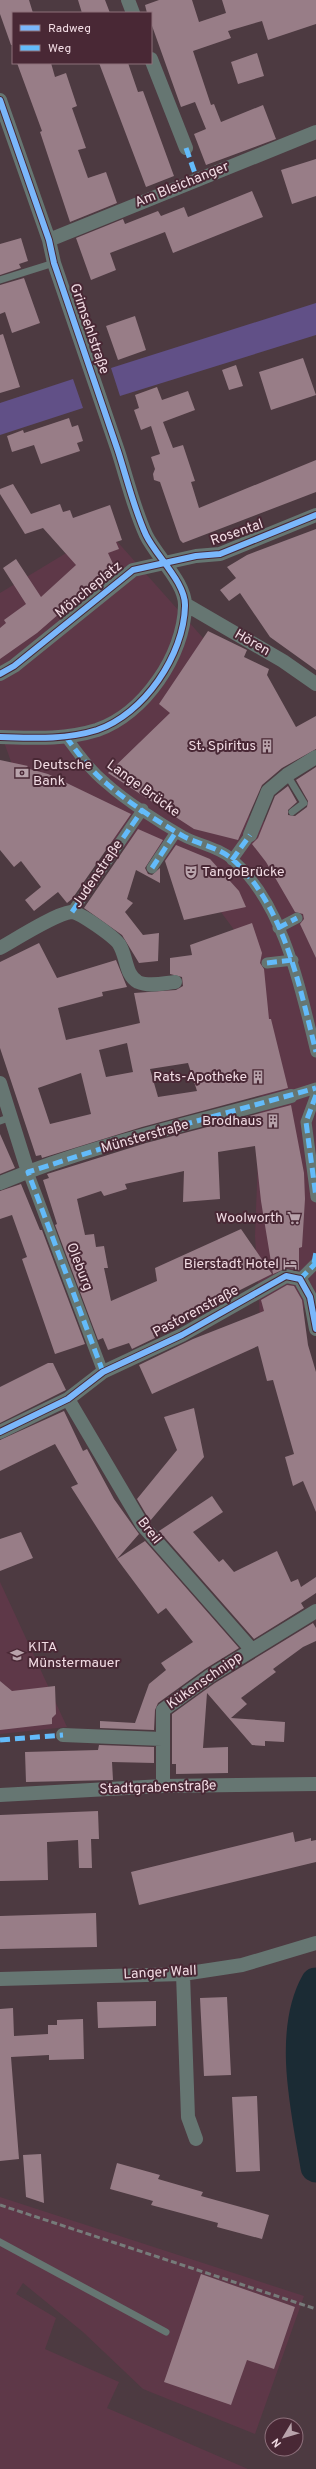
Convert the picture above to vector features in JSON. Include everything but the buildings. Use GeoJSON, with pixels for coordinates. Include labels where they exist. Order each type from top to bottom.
{"type":"FeatureCollection","features":[{"type":"Feature","properties":{"kind":"street"},"geometry":{"type":"LineString","coordinates":[[128,0],[133,12]]}},
{"type":"Feature","properties":{"kind":"street"},"geometry":{"type":"LineString","coordinates":[[152,62],[186,148]]}},
{"type":"Feature","properties":{"kind":"street","name":"Grimsehlstraße"},"geometry":{"type":"LineString","coordinates":[[0,100],[49,240],[54,263],[146,535],[163,562]]}},
{"type":"Feature","properties":{"kind":"street","name":"Am Bleichanger"},"geometry":{"type":"LineString","coordinates":[[49,240],[157,195],[316,132]]}},
{"type":"Feature","properties":{"kind":"street","name":"Rosental"},"geometry":{"type":"LineString","coordinates":[[163,562],[220,554],[316,515]]}},
{"type":"Feature","properties":{"kind":"street"},"geometry":{"type":"LineString","coordinates":[[0,737],[66,737],[98,730],[119,719],[142,700],[168,668],[183,630],[185,604],[181,589],[163,562]]}},
{"type":"Feature","properties":{"kind":"street","name":"Möncheplatz"},"geometry":{"type":"LineString","coordinates":[[0,674],[14,666],[132,570],[163,562]]}},
{"type":"Feature","properties":{"kind":"street","name":"Hören"},"geometry":{"type":"LineString","coordinates":[[185,604],[283,661],[316,684]]}},
{"type":"Feature","properties":{"kind":"street","name":"Lange Brücke"},"geometry":{"type":"LineString","coordinates":[[66,737],[87,765],[106,783],[176,832],[192,840],[217,848],[232,860],[251,879],[278,928],[293,960],[316,1052]]}},
{"type":"Feature","properties":{"kind":"street"},"geometry":{"type":"LineString","coordinates":[[232,860],[250,835],[268,791],[287,775],[316,757]]}},
{"type":"Feature","properties":{"kind":"street","name":"Judenstraße"},"geometry":{"type":"LineString","coordinates":[[0,948],[60,916],[72,912],[143,809]]}},
{"type":"Feature","properties":{"kind":"street"},"geometry":{"type":"LineString","coordinates":[[152,868],[176,832]]}},
{"type":"Feature","properties":{"kind":"street"},"geometry":{"type":"LineString","coordinates":[[72,912],[83,916],[119,944],[129,973],[138,982],[150,985],[175,982]]}},
{"type":"Feature","properties":{"kind":"street"},"geometry":{"type":"LineString","coordinates":[[278,928],[297,918]]}},
{"type":"Feature","properties":{"kind":"street"},"geometry":{"type":"LineString","coordinates":[[267,963],[293,960]]}},
{"type":"Feature","properties":{"kind":"street"},"geometry":{"type":"LineString","coordinates":[[0,1083],[6,1119],[28,1172]]}},
{"type":"Feature","properties":{"kind":"street"},"geometry":{"type":"LineString","coordinates":[[291,1096],[316,1088]]}},
{"type":"Feature","properties":{"kind":"street"},"geometry":{"type":"LineString","coordinates":[[316,1095],[306,1122],[316,1197]]}},
{"type":"Feature","properties":{"kind":"street","name":"Münsterstraße"},"geometry":{"type":"LineString","coordinates":[[0,1183],[28,1172],[132,1139],[291,1096]]}},
{"type":"Feature","properties":{"kind":"street","name":"Oleburg"},"geometry":{"type":"LineString","coordinates":[[28,1172],[103,1372]]}},
{"type":"Feature","properties":{"kind":"street"},"geometry":{"type":"LineString","coordinates":[[316,1252],[315,1263],[300,1278],[310,1297],[316,1329]]}},
{"type":"Feature","properties":{"kind":"street","name":"Pastorenstraße"},"geometry":{"type":"LineString","coordinates":[[0,1432],[68,1399],[103,1372],[182,1335],[286,1276],[300,1278]]}},
{"type":"Feature","properties":{"kind":"street","name":"Breil"},"geometry":{"type":"LineString","coordinates":[[68,1399],[143,1526],[251,1649]]}},
{"type":"Feature","properties":{"kind":"street"},"geometry":{"type":"LineString","coordinates":[[251,1649],[316,1610]]}},
{"type":"Feature","properties":{"kind":"street","name":"Kükenschnipp"},"geometry":{"type":"LineString","coordinates":[[163,1786],[163,1710],[251,1649]]}},
{"type":"Feature","properties":{"kind":"street"},"geometry":{"type":"LineString","coordinates":[[63,1735],[162,1739]]}},
{"type":"Feature","properties":{"kind":"street","name":"Stadtgrabenstraße"},"geometry":{"type":"LineString","coordinates":[[0,1795],[163,1786],[316,1784]]}},
{"type":"Feature","properties":{"kind":"street","name":"Langer Wall"},"geometry":{"type":"LineString","coordinates":[[0,1979],[184,1974],[242,1966],[316,1943]]}},
{"type":"Feature","properties":{"kind":"street"},"geometry":{"type":"LineString","coordinates":[[184,1974],[188,2117],[196,2139]]}},
{"type":"Feature","properties":{"kind":"lane"},"geometry":{"type":"LineString","coordinates":[[0,280],[54,263]]}},
{"type":"Feature","properties":{"kind":"lane"},"geometry":{"type":"LineString","coordinates":[[287,775],[304,803],[292,812]]}},
{"type":"Feature","properties":{"kind":"lane"},"geometry":{"type":"LineString","coordinates":[[0,2242],[166,2332]]}},
{"type":"Feature","properties":{"kind":"shaded area"},"geometry":{"type":"Polygon","coordinates":[[[316,303],[316,335],[120,396],[111,368],[316,303]]]}},
{"type":"Feature","properties":{"kind":"shaded area"},"geometry":{"type":"Polygon","coordinates":[[[73,379],[83,408],[0,435],[0,403],[73,379]]]}},
{"type":"Feature","properties":{"kind":"shaded area"},"geometry":{"type":"Polygon","coordinates":[[[106,529],[212,648],[138,773],[266,822],[316,919],[316,1305],[260,1321],[255,1236],[261,1077],[235,931],[189,869],[8,807],[14,770],[0,731],[0,593],[106,529]]]}},
{"type":"Feature","properties":{"kind":"shaded area","name":"KITA Münstermauer"},"geometry":{"type":"Polygon","coordinates":[[[0,1582],[67,1727],[0,1734],[0,1582]]]}},
{"type":"Feature","properties":{"kind":"shaded area"},"geometry":{"type":"Polygon","coordinates":[[[0,2197],[304,2296],[255,2434],[143,2389],[83,2332],[23,2283],[16,2294],[56,2318],[45,2349],[119,2382],[107,2408],[248,2469],[0,2469],[0,2197]]]}},
{"type":"Feature","properties":{"kind":"waterway"},"geometry":{"type":"LineString","coordinates":[[316,1983],[308,2003],[303,2025],[301,2049],[302,2074],[308,2122],[316,2167]]}},
{"type":"Feature","properties":{"kind":"railway"},"geometry":{"type":"LineString","coordinates":[[0,2205],[316,2309]]}},
{"type":"Feature","properties":{"kind":"marked path"},"geometry":{"type":"LineString","coordinates":[[186,148],[197,179]]}},
{"type":"Feature","properties":{"kind":"marked path"},"geometry":{"type":"LineString","coordinates":[[66,737],[95,773],[123,797],[183,836],[227,855],[250,878],[265,899],[288,948],[316,1052]]}},
{"type":"Feature","properties":{"kind":"marked path"},"geometry":{"type":"LineString","coordinates":[[72,912],[143,809]]}},
{"type":"Feature","properties":{"kind":"marked path"},"geometry":{"type":"LineString","coordinates":[[152,868],[176,832]]}},
{"type":"Feature","properties":{"kind":"marked path"},"geometry":{"type":"LineString","coordinates":[[232,860],[250,835]]}},
{"type":"Feature","properties":{"kind":"marked path"},"geometry":{"type":"LineString","coordinates":[[278,928],[297,918]]}},
{"type":"Feature","properties":{"kind":"marked path"},"geometry":{"type":"LineString","coordinates":[[267,963],[293,960]]}},
{"type":"Feature","properties":{"kind":"marked path"},"geometry":{"type":"LineString","coordinates":[[103,1372],[28,1172],[132,1139],[316,1088]]}},
{"type":"Feature","properties":{"kind":"marked path"},"geometry":{"type":"LineString","coordinates":[[316,1095],[306,1122],[316,1197]]}},
{"type":"Feature","properties":{"kind":"marked path"},"geometry":{"type":"LineString","coordinates":[[314,1263],[316,1252]]}},
{"type":"Feature","properties":{"kind":"marked path"},"geometry":{"type":"LineString","coordinates":[[300,1279],[316,1263]]}},
{"type":"Feature","properties":{"kind":"marked path"},"geometry":{"type":"LineString","coordinates":[[0,1740],[63,1735]]}},
{"type":"Feature","properties":{"kind":"cycle path"},"geometry":{"type":"LineString","coordinates":[[0,100],[49,240],[54,263],[118,451],[138,515],[146,535],[181,588],[185,606],[183,625],[169,663],[145,697],[130,711],[114,722],[97,730],[85,733],[49,738],[0,737]]}},
{"type":"Feature","properties":{"kind":"cycle path"},"geometry":{"type":"LineString","coordinates":[[0,674],[14,666],[133,570],[196,556],[220,554],[316,515]]}},
{"type":"Feature","properties":{"kind":"cycle path"},"geometry":{"type":"LineString","coordinates":[[0,1432],[68,1399],[103,1372],[182,1335],[286,1276],[300,1279]]}},
{"type":"Feature","properties":{"kind":"cycle path"},"geometry":{"type":"LineString","coordinates":[[300,1279],[310,1297],[316,1329]]}},
{"type":"Feature","properties":{"kind":"place","name":"St. Spiritus"},"geometry":{"type":"Point","coordinates":[267,746]}},
{"type":"Feature","properties":{"kind":"place","name":"Deutsche Bank"},"geometry":{"type":"Point","coordinates":[22,773]}},
{"type":"Feature","properties":{"kind":"place","name":"TangoBrücke"},"geometry":{"type":"Point","coordinates":[191,872]}},
{"type":"Feature","properties":{"kind":"place","name":"Rats-Apotheke"},"geometry":{"type":"Point","coordinates":[258,1077]}},
{"type":"Feature","properties":{"kind":"place","name":"Brodhaus"},"geometry":{"type":"Point","coordinates":[273,1121]}},
{"type":"Feature","properties":{"kind":"place","name":"Woolworth"},"geometry":{"type":"Point","coordinates":[294,1218]}},
{"type":"Feature","properties":{"kind":"place","name":"Bierstadt Hotel"},"geometry":{"type":"Point","coordinates":[290,1264]}},
{"type":"Feature","properties":{"kind":"place","name":"KITA Münstermauer"},"geometry":{"type":"Point","coordinates":[17,1655]}}]}
